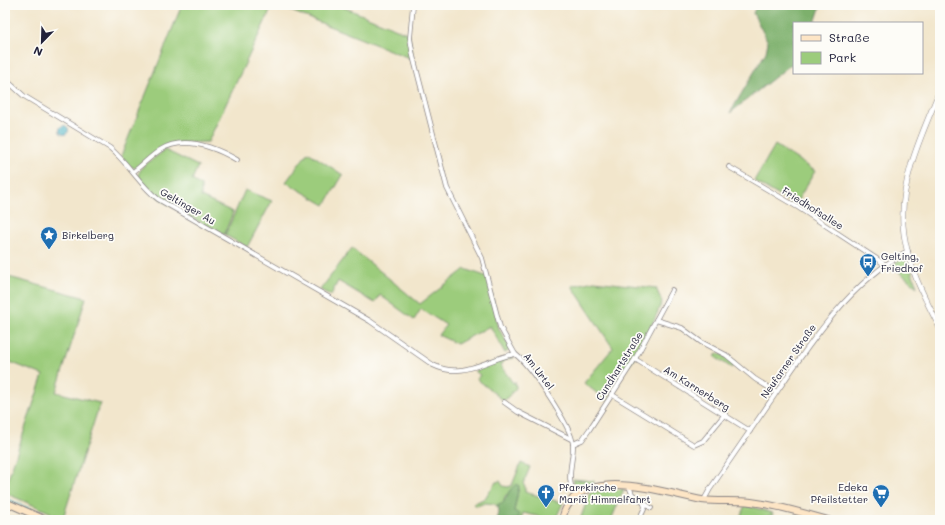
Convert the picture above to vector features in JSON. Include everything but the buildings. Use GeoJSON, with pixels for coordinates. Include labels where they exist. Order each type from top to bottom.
{"type":"FeatureCollection","features":[{"type":"Feature","properties":{"kind":"main road"},"geometry":{"type":"LineString","coordinates":[[562,520],[566,506],[576,495],[598,487],[628,486],[654,489],[704,500],[752,502],[828,520]]}},
{"type":"Feature","properties":{"kind":"main road"},"geometry":{"type":"LineString","coordinates":[[5,502],[46,520]]}},
{"type":"Feature","properties":{"kind":"street"},"geometry":{"type":"LineString","coordinates":[[413,5],[410,38],[412,56],[440,166],[447,188],[482,258],[500,327],[515,354]]}},
{"type":"Feature","properties":{"kind":"street","name":"Geltinger Au"},"geometry":{"type":"LineString","coordinates":[[5,79],[24,96],[110,148],[146,188],[165,204],[270,262],[379,326]]}},
{"type":"Feature","properties":{"kind":"street"},"geometry":{"type":"LineString","coordinates":[[940,90],[917,150],[906,188],[903,224],[908,251],[920,290],[940,328]]}},
{"type":"Feature","properties":{"kind":"street"},"geometry":{"type":"LineString","coordinates":[[133,172],[160,151],[176,145],[208,146],[217,149],[237,160]]}},
{"type":"Feature","properties":{"kind":"street","name":"Friedhofsallee"},"geometry":{"type":"LineString","coordinates":[[729,168],[799,208],[886,265]]}},
{"type":"Feature","properties":{"kind":"street","name":"Neufarner Straße"},"geometry":{"type":"LineString","coordinates":[[704,500],[807,346],[833,314],[886,265],[908,251]]}},
{"type":"Feature","properties":{"kind":"street","name":"Cundhartstraße"},"geometry":{"type":"LineString","coordinates":[[572,442],[582,440],[634,358],[672,290]]}},
{"type":"Feature","properties":{"kind":"street"},"geometry":{"type":"LineString","coordinates":[[656,320],[682,328],[713,349],[726,355],[755,379],[776,392]]}},
{"type":"Feature","properties":{"kind":"street","name":"Am Urtel"},"geometry":{"type":"LineString","coordinates":[[379,326],[428,363],[444,370],[455,371],[473,369],[515,354],[522,360],[552,402],[572,442]]}},
{"type":"Feature","properties":{"kind":"street","name":"Am Karnerberg"},"geometry":{"type":"LineString","coordinates":[[634,358],[750,431]]}},
{"type":"Feature","properties":{"kind":"street"},"geometry":{"type":"LineString","coordinates":[[611,394],[694,445],[704,441],[724,414]]}},
{"type":"Feature","properties":{"kind":"street"},"geometry":{"type":"LineString","coordinates":[[504,402],[532,420],[572,442],[570,481],[571,488],[576,495]]}},
{"type":"Feature","properties":{"kind":"street"},"geometry":{"type":"LineString","coordinates":[[628,486],[630,492],[651,508]]}},
{"type":"Feature","properties":{"kind":"street"},"geometry":{"type":"LineString","coordinates":[[639,520],[645,507],[644,503]]}},
{"type":"Feature","properties":{"kind":"green space"},"geometry":{"type":"Polygon","coordinates":[[[175,5],[273,5],[208,142],[177,143],[165,147],[136,168],[131,167],[121,156],[181,7],[175,5]]]}},
{"type":"Feature","properties":{"kind":"green space"},"geometry":{"type":"Polygon","coordinates":[[[276,5],[338,5],[409,34],[412,59],[276,5]]]}},
{"type":"Feature","properties":{"kind":"green space"},"geometry":{"type":"Polygon","coordinates":[[[757,5],[821,5],[815,22],[793,22],[793,63],[730,113],[766,52],[768,42],[753,13],[757,5]]]}},
{"type":"Feature","properties":{"kind":"green space"},"geometry":{"type":"Polygon","coordinates":[[[775,145],[815,171],[795,205],[754,181],[775,145]]]}},
{"type":"Feature","properties":{"kind":"green space"},"geometry":{"type":"Polygon","coordinates":[[[165,150],[198,166],[192,180],[201,186],[201,197],[233,212],[224,235],[176,210],[154,194],[138,175],[142,167],[165,150]]]}},
{"type":"Feature","properties":{"kind":"green space"},"geometry":{"type":"Polygon","coordinates":[[[308,152],[343,175],[325,205],[286,182],[308,152]]]}},
{"type":"Feature","properties":{"kind":"green space"},"geometry":{"type":"Polygon","coordinates":[[[245,190],[272,201],[247,247],[225,235],[245,190]]]}},
{"type":"Feature","properties":{"kind":"green space"},"geometry":{"type":"Polygon","coordinates":[[[352,248],[420,304],[465,269],[488,277],[499,329],[511,349],[505,353],[490,326],[457,344],[438,335],[446,325],[421,309],[414,320],[380,295],[375,303],[338,281],[331,295],[320,290],[352,248]]]}},
{"type":"Feature","properties":{"kind":"green space"},"geometry":{"type":"Polygon","coordinates":[[[902,259],[909,263],[917,287],[891,265],[902,259]]]}},
{"type":"Feature","properties":{"kind":"green space"},"geometry":{"type":"Polygon","coordinates":[[[5,276],[86,298],[56,392],[100,403],[63,518],[5,493],[5,488],[43,375],[5,360],[5,276]]]}},
{"type":"Feature","properties":{"kind":"green space"},"geometry":{"type":"Polygon","coordinates":[[[594,281],[656,288],[662,302],[641,345],[615,384],[607,401],[584,383],[613,348],[572,286],[594,281]]]}},
{"type":"Feature","properties":{"kind":"green space"},"geometry":{"type":"Polygon","coordinates":[[[717,353],[725,356],[735,363],[732,368],[715,357],[717,353]]]}},
{"type":"Feature","properties":{"kind":"green space"},"geometry":{"type":"Polygon","coordinates":[[[508,357],[514,358],[507,359],[500,365],[513,383],[515,382],[516,388],[504,401],[477,379],[480,375],[475,371],[508,357]]]}},
{"type":"Feature","properties":{"kind":"green space"},"geometry":{"type":"Polygon","coordinates":[[[521,463],[530,467],[523,484],[525,486],[525,492],[563,503],[555,520],[523,513],[521,520],[516,520],[519,518],[514,511],[519,486],[505,496],[503,503],[498,505],[498,508],[495,504],[485,503],[477,506],[473,504],[485,498],[496,482],[500,481],[503,486],[508,487],[512,485],[521,463]]]}},
{"type":"Feature","properties":{"kind":"green space"},"geometry":{"type":"Polygon","coordinates":[[[573,479],[594,481],[594,483],[577,489],[575,488],[573,479]]]}},
{"type":"Feature","properties":{"kind":"green space"},"geometry":{"type":"Polygon","coordinates":[[[516,484],[519,486],[514,511],[519,514],[519,518],[516,520],[497,520],[499,513],[498,504],[503,503],[510,490],[516,484]]]}},
{"type":"Feature","properties":{"kind":"green space"},"geometry":{"type":"Polygon","coordinates":[[[624,489],[611,520],[580,520],[590,492],[624,489]]]}},
{"type":"Feature","properties":{"kind":"green space"},"geometry":{"type":"Polygon","coordinates":[[[745,505],[773,513],[772,516],[769,515],[767,520],[739,520],[745,505]]]}},
{"type":"Feature","properties":{"kind":"water"},"geometry":{"type":"Polygon","coordinates":[[[64,125],[69,130],[64,135],[59,130],[64,125]]]}},
{"type":"Feature","properties":{"kind":"waterway"},"geometry":{"type":"LineString","coordinates":[[5,498],[55,520]]}},
{"type":"Feature","properties":{"kind":"place","name":"Birkelberg"},"geometry":{"type":"Point","coordinates":[49,250]}},
{"type":"Feature","properties":{"kind":"place","name":"Gelting, Friedhof"},"geometry":{"type":"Point","coordinates":[868,277]}},
{"type":"Feature","properties":{"kind":"place","name":"Pfarrkirche Mariä Himmelfahrt"},"geometry":{"type":"Point","coordinates":[546,508]}},
{"type":"Feature","properties":{"kind":"place","name":"Edeka Pfeilstetter"},"geometry":{"type":"Point","coordinates":[881,508]}}]}
